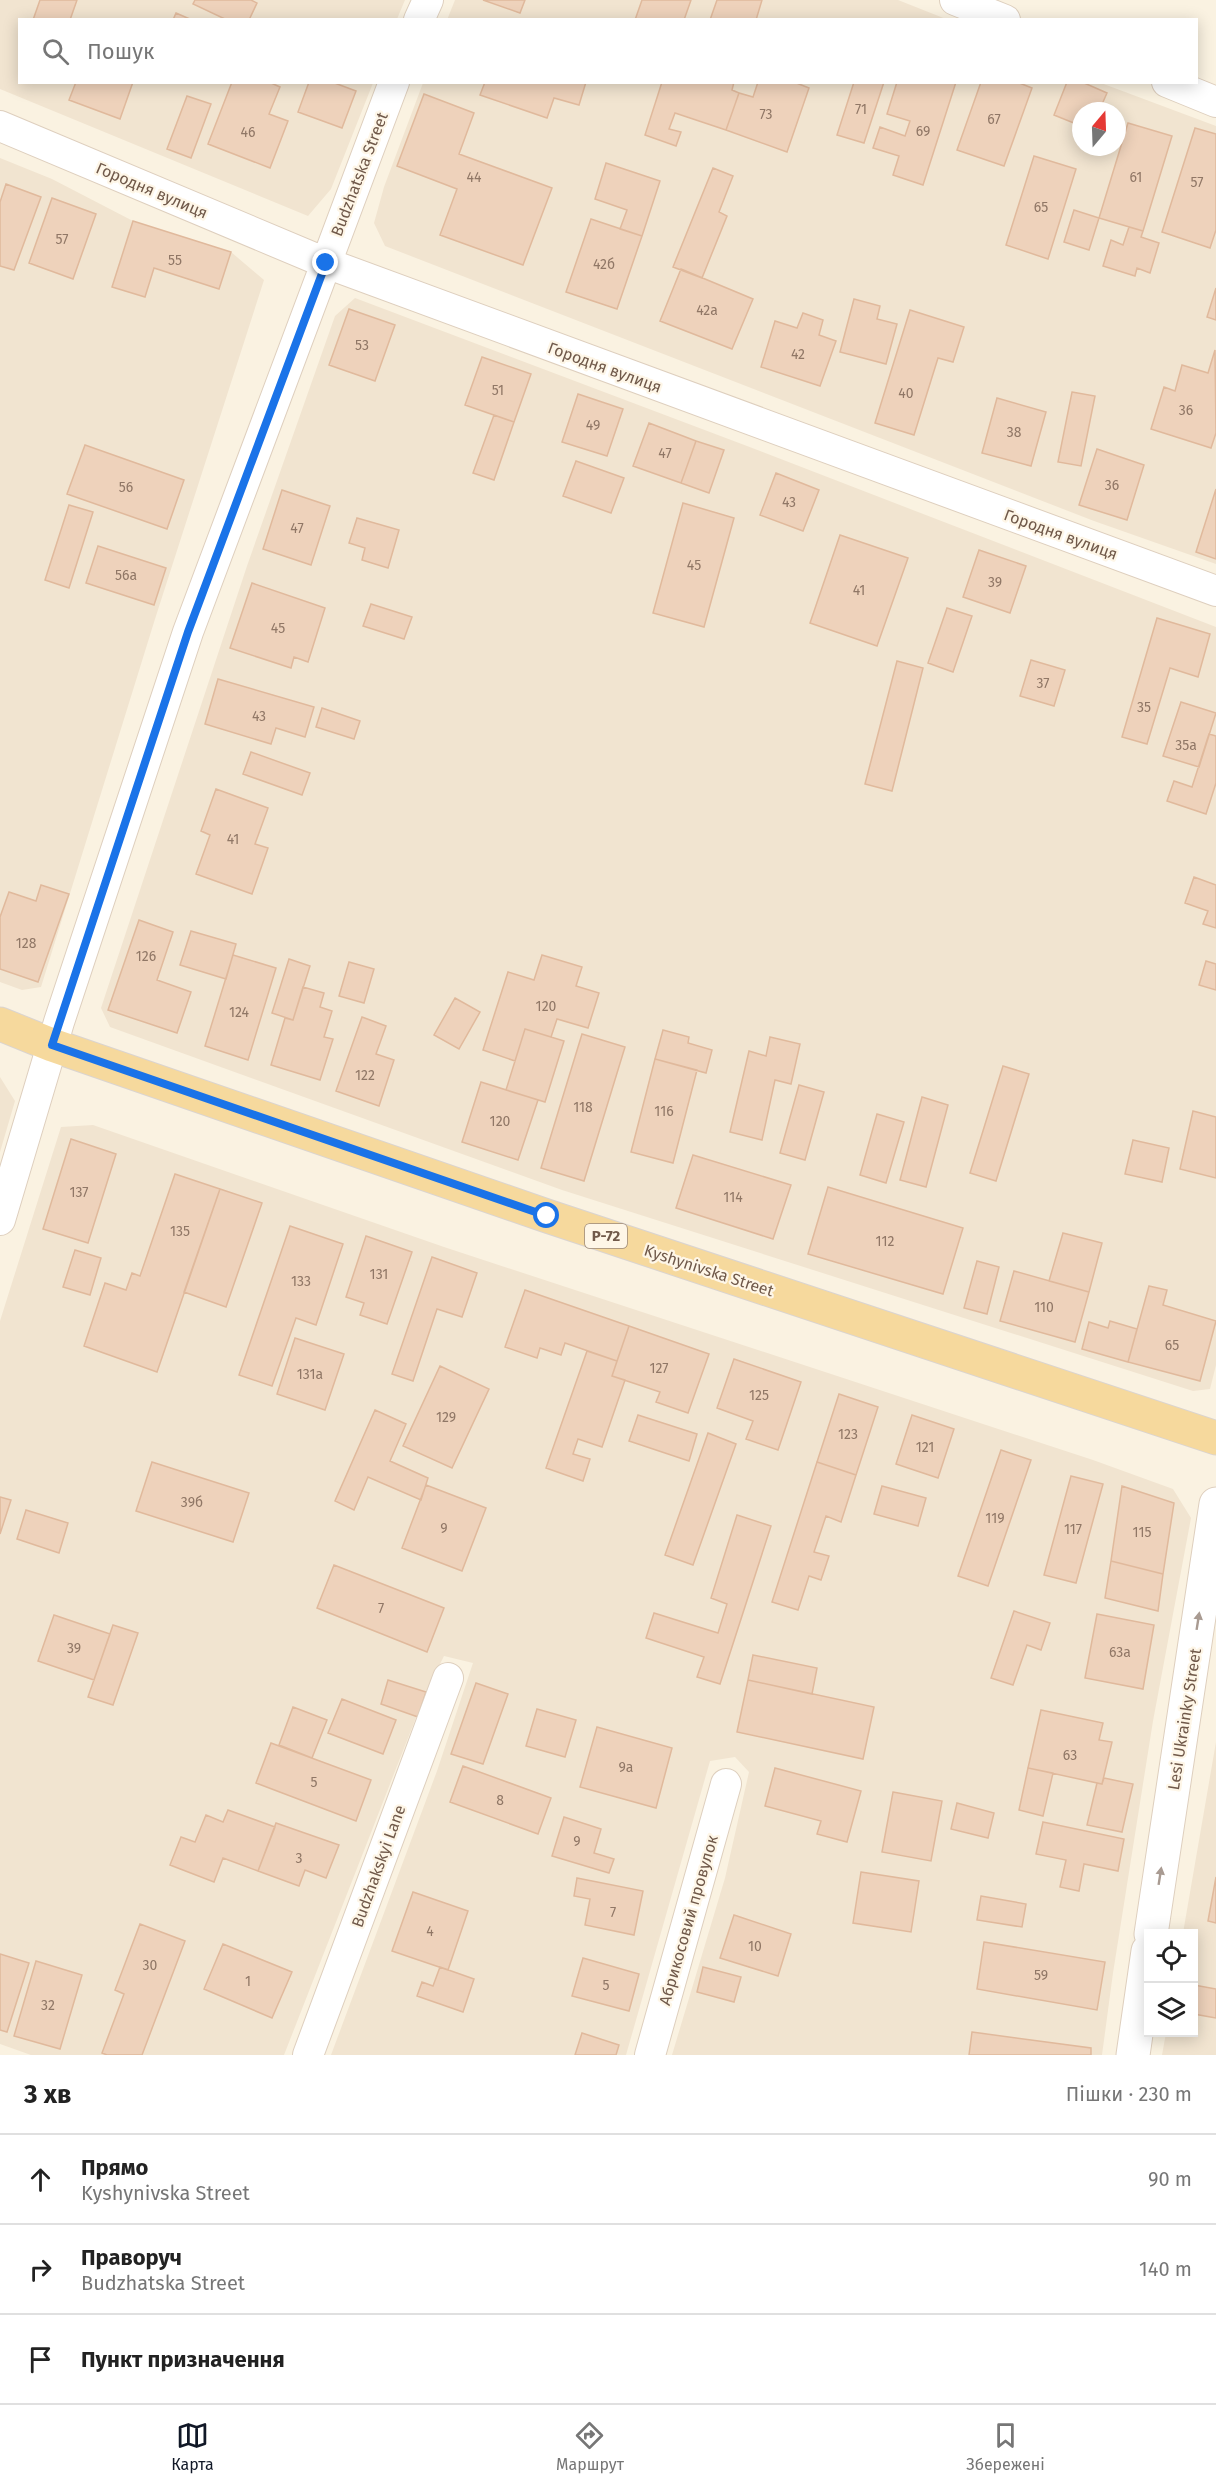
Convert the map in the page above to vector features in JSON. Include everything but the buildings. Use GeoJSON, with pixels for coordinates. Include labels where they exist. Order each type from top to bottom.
{"type":"FeatureCollection","features":[{"type":"Feature","properties":{"kind":"main road","name":"Kyshynivska Street"},"geometry":{"type":"LineString","coordinates":[[0,1024],[52,1045],[547,1216],[1216,1438]]}},
{"type":"Feature","properties":{"kind":"street"},"geometry":{"type":"LineString","coordinates":[[420,18],[428,0]]}},
{"type":"Feature","properties":{"kind":"street"},"geometry":{"type":"LineString","coordinates":[[955,0],[1000,18]]}},
{"type":"Feature","properties":{"kind":"street","name":"Budzhatska Street"},"geometry":{"type":"LineString","coordinates":[[0,1220],[52,1045],[188,632],[393,84]]}},
{"type":"Feature","properties":{"kind":"street"},"geometry":{"type":"LineString","coordinates":[[1172,84],[1216,102]]}},
{"type":"Feature","properties":{"kind":"street","name":"Городня вулиця"},"geometry":{"type":"LineString","coordinates":[[0,126],[326,263],[1216,591]]}},
{"type":"Feature","properties":{"kind":"street","name":"Lesi Ukrainky Street"},"geometry":{"type":"LineString","coordinates":[[1152,1929],[1216,1504]]}},
{"type":"Feature","properties":{"kind":"street","name":"Budzhakskyi Lane"},"geometry":{"type":"LineString","coordinates":[[308,2055],[448,1678]]}},
{"type":"Feature","properties":{"kind":"street","name":"Абрикосовий провулок"},"geometry":{"type":"LineString","coordinates":[[650,2055],[726,1784]]}},
{"type":"Feature","properties":{"kind":"street"},"geometry":{"type":"LineString","coordinates":[[1133,2055],[1144,1983]]}},
{"type":"Feature","properties":{"kind":"shaded area"},"geometry":{"type":"Polygon","coordinates":[[[0,0],[405,0],[397,18],[18,18],[18,84],[373,84],[331,189],[308,216],[0,89],[0,0]]]}},
{"type":"Feature","properties":{"kind":"shaded area"},"geometry":{"type":"Polygon","coordinates":[[[455,0],[898,0],[943,18],[448,18],[455,0]]]}},
{"type":"Feature","properties":{"kind":"shaded area"},"geometry":{"type":"Polygon","coordinates":[[[423,84],[1104,84],[1216,126],[1216,564],[1094,521],[385,246],[374,223],[384,187],[423,84]]]}},
{"type":"Feature","properties":{"kind":"shaded area"},"geometry":{"type":"Polygon","coordinates":[[[0,158],[52,179],[133,221],[231,252],[264,280],[155,619],[41,987],[22,990],[0,982],[0,158]]]}},
{"type":"Feature","properties":{"kind":"shaded area"},"geometry":{"type":"Polygon","coordinates":[[[355,298],[1216,627],[1216,1365],[1210,1389],[1193,1391],[562,1190],[110,1027],[101,1008],[247,566],[335,316],[355,298]]]}},
{"type":"Feature","properties":{"kind":"shaded area"},"geometry":{"type":"Polygon","coordinates":[[[0,1077],[15,1101],[0,1152],[0,1077]]]}},
{"type":"Feature","properties":{"kind":"shaded area"},"geometry":{"type":"Polygon","coordinates":[[[93,1125],[444,1247],[1093,1460],[1173,1489],[1191,1518],[1153,1721],[1102,2055],[672,2055],[725,1878],[749,1772],[735,1757],[710,1761],[626,2055],[331,2055],[437,1771],[473,1663],[444,1656],[426,1692],[284,2055],[31,2055],[0,2044],[0,1321],[61,1127],[93,1125]]]}},
{"type":"Feature","properties":{"kind":"shaded area"},"geometry":{"type":"Polygon","coordinates":[[[1216,1742],[1216,2055],[1162,2055],[1165,2037],[1198,2037],[1198,1929],[1184,1929],[1216,1742]]]}},
{"type":"Feature","properties":{"kind":"route"},"geometry":{"type":"LineString","coordinates":[[326,263],[188,632],[52,1045],[547,1216]]}}]}
